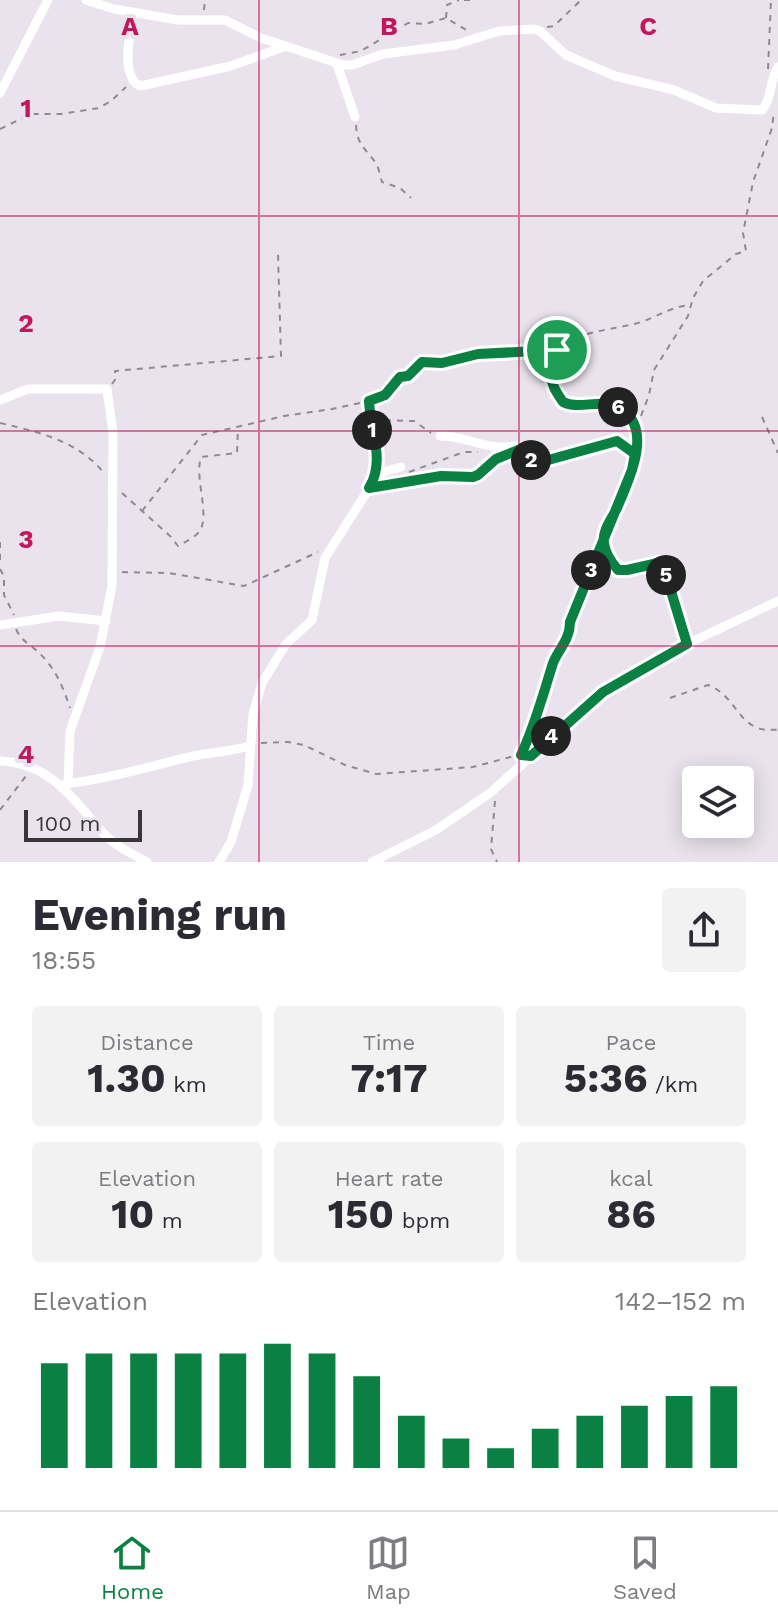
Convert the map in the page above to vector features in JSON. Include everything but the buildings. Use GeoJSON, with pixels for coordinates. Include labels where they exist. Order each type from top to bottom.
{"type":"FeatureCollection","features":[{"type":"Feature","properties":{"kind":"street"},"geometry":{"type":"LineString","coordinates":[[0,93],[48,0]]}},
{"type":"Feature","properties":{"kind":"street"},"geometry":{"type":"LineString","coordinates":[[86,0],[134,13],[178,20],[225,20],[261,38],[332,62],[352,65],[375,56],[454,45],[499,31],[534,29],[576,60],[615,76],[674,90],[716,108],[762,110],[768,102],[770,82],[778,67]]}},
{"type":"Feature","properties":{"kind":"street"},"geometry":{"type":"LineString","coordinates":[[134,13],[129,74],[134,84],[140,86],[231,66],[286,46]]}},
{"type":"Feature","properties":{"kind":"street"},"geometry":{"type":"LineString","coordinates":[[332,62],[355,117]]}},
{"type":"Feature","properties":{"kind":"street"},"geometry":{"type":"LineString","coordinates":[[552,371],[557,350]]}},
{"type":"Feature","properties":{"kind":"street"},"geometry":{"type":"LineString","coordinates":[[543,352],[552,371],[555,390],[563,402],[616,406],[626,411],[636,428],[632,470],[603,538],[604,546],[618,570],[658,563],[664,568],[687,644]]}},
{"type":"Feature","properties":{"kind":"street"},"geometry":{"type":"LineString","coordinates":[[0,400],[28,389],[107,389],[113,433],[112,572],[106,621],[92,673],[72,724],[64,784]]}},
{"type":"Feature","properties":{"kind":"street"},"geometry":{"type":"LineString","coordinates":[[440,436],[458,436],[490,448],[515,446],[531,460],[541,462],[617,441],[635,454]]}},
{"type":"Feature","properties":{"kind":"street"},"geometry":{"type":"LineString","coordinates":[[219,862],[231,842],[248,785],[253,714],[262,683],[286,644],[312,620],[322,565],[372,484],[383,472],[403,471]]}},
{"type":"Feature","properties":{"kind":"street"},"geometry":{"type":"LineString","coordinates":[[372,862],[436,830],[494,790],[526,755],[603,692],[687,644],[778,601]]}},
{"type":"Feature","properties":{"kind":"street"},"geometry":{"type":"LineString","coordinates":[[6,624],[59,616],[106,621]]}},
{"type":"Feature","properties":{"kind":"street"},"geometry":{"type":"LineString","coordinates":[[64,784],[249,746]]}},
{"type":"Feature","properties":{"kind":"street"},"geometry":{"type":"LineString","coordinates":[[0,761],[31,768],[64,784],[106,836],[118,847],[147,862]]}},
{"type":"Feature","properties":{"kind":"path"},"geometry":{"type":"LineString","coordinates":[[201,19],[205,0]]}},
{"type":"Feature","properties":{"kind":"path"},"geometry":{"type":"LineString","coordinates":[[446,18],[447,5],[459,0]]}},
{"type":"Feature","properties":{"kind":"path"},"geometry":{"type":"LineString","coordinates":[[464,0],[476,0]]}},
{"type":"Feature","properties":{"kind":"path"},"geometry":{"type":"LineString","coordinates":[[534,29],[554,26],[581,0]]}},
{"type":"Feature","properties":{"kind":"path"},"geometry":{"type":"LineString","coordinates":[[770,82],[767,60],[771,0]]}},
{"type":"Feature","properties":{"kind":"path"},"geometry":{"type":"LineString","coordinates":[[332,62],[361,51],[408,23],[425,24],[446,18],[476,37]]}},
{"type":"Feature","properties":{"kind":"path"},"geometry":{"type":"LineString","coordinates":[[0,129],[31,114],[61,114],[99,108],[134,84]]}},
{"type":"Feature","properties":{"kind":"path"},"geometry":{"type":"LineString","coordinates":[[636,428],[649,395],[654,370],[685,323],[706,277],[747,248],[743,237],[747,211],[772,128],[773,107],[778,112]]}},
{"type":"Feature","properties":{"kind":"path"},"geometry":{"type":"LineString","coordinates":[[355,117],[357,135],[366,155],[375,161],[382,182],[400,188],[411,198]]}},
{"type":"Feature","properties":{"kind":"path"},"geometry":{"type":"LineString","coordinates":[[107,389],[115,380],[115,371],[281,356],[278,254]]}},
{"type":"Feature","properties":{"kind":"path"},"geometry":{"type":"LineString","coordinates":[[557,350],[578,337],[635,324],[674,306],[692,305]]}},
{"type":"Feature","properties":{"kind":"path"},"geometry":{"type":"LineString","coordinates":[[142,511],[202,435],[369,401],[385,395],[400,377],[408,376],[422,362],[442,363],[478,354],[543,352]]}},
{"type":"Feature","properties":{"kind":"path"},"geometry":{"type":"LineString","coordinates":[[369,401],[377,453],[372,484],[441,476],[473,477],[505,454]]}},
{"type":"Feature","properties":{"kind":"path"},"geometry":{"type":"LineString","coordinates":[[762,417],[778,453]]}},
{"type":"Feature","properties":{"kind":"path"},"geometry":{"type":"LineString","coordinates":[[372,420],[414,421],[440,436]]}},
{"type":"Feature","properties":{"kind":"path"},"geometry":{"type":"LineString","coordinates":[[0,423],[51,435],[94,460],[113,484],[178,546],[198,534],[204,523],[198,465],[201,457],[237,453],[239,427]]}},
{"type":"Feature","properties":{"kind":"path"},"geometry":{"type":"LineString","coordinates":[[403,471],[464,452],[483,452],[490,448]]}},
{"type":"Feature","properties":{"kind":"path"},"geometry":{"type":"LineString","coordinates":[[249,746],[297,743],[357,770],[376,774],[473,767],[526,755],[554,662],[570,634],[570,622],[603,538]]}},
{"type":"Feature","properties":{"kind":"path"},"geometry":{"type":"LineString","coordinates":[[0,542],[0,563]]}},
{"type":"Feature","properties":{"kind":"path"},"geometry":{"type":"LineString","coordinates":[[112,572],[157,571],[244,586],[299,563],[333,543]]}},
{"type":"Feature","properties":{"kind":"path"},"geometry":{"type":"LineString","coordinates":[[0,569],[4,576],[4,595],[14,611],[6,624]]}},
{"type":"Feature","properties":{"kind":"path"},"geometry":{"type":"LineString","coordinates":[[6,624],[8,603]]}},
{"type":"Feature","properties":{"kind":"path"},"geometry":{"type":"LineString","coordinates":[[6,624],[51,666],[69,707],[72,724]]}},
{"type":"Feature","properties":{"kind":"path"},"geometry":{"type":"LineString","coordinates":[[670,698],[708,685],[722,691],[750,724],[763,730],[778,730]]}},
{"type":"Feature","properties":{"kind":"path"},"geometry":{"type":"LineString","coordinates":[[0,810],[31,768]]}},
{"type":"Feature","properties":{"kind":"path"},"geometry":{"type":"LineString","coordinates":[[494,790],[491,849],[497,862]]}},
{"type":"Feature","properties":{"kind":"route"},"geometry":{"type":"LineString","coordinates":[[557,350],[486,353],[435,364],[422,362],[408,376],[400,377],[388,393],[369,401],[377,453],[375,479],[369,488],[441,476],[473,477],[496,459],[521,449],[531,460],[541,462],[617,441],[626,445],[635,454],[632,470],[607,526],[570,622],[570,634],[554,662],[535,724],[521,755],[531,756],[603,692],[687,644],[664,568],[658,563],[618,570],[604,546],[607,526],[616,510],[632,470],[636,448],[636,428],[626,411],[616,406],[563,402],[553,385],[552,371],[557,350]]}}]}
